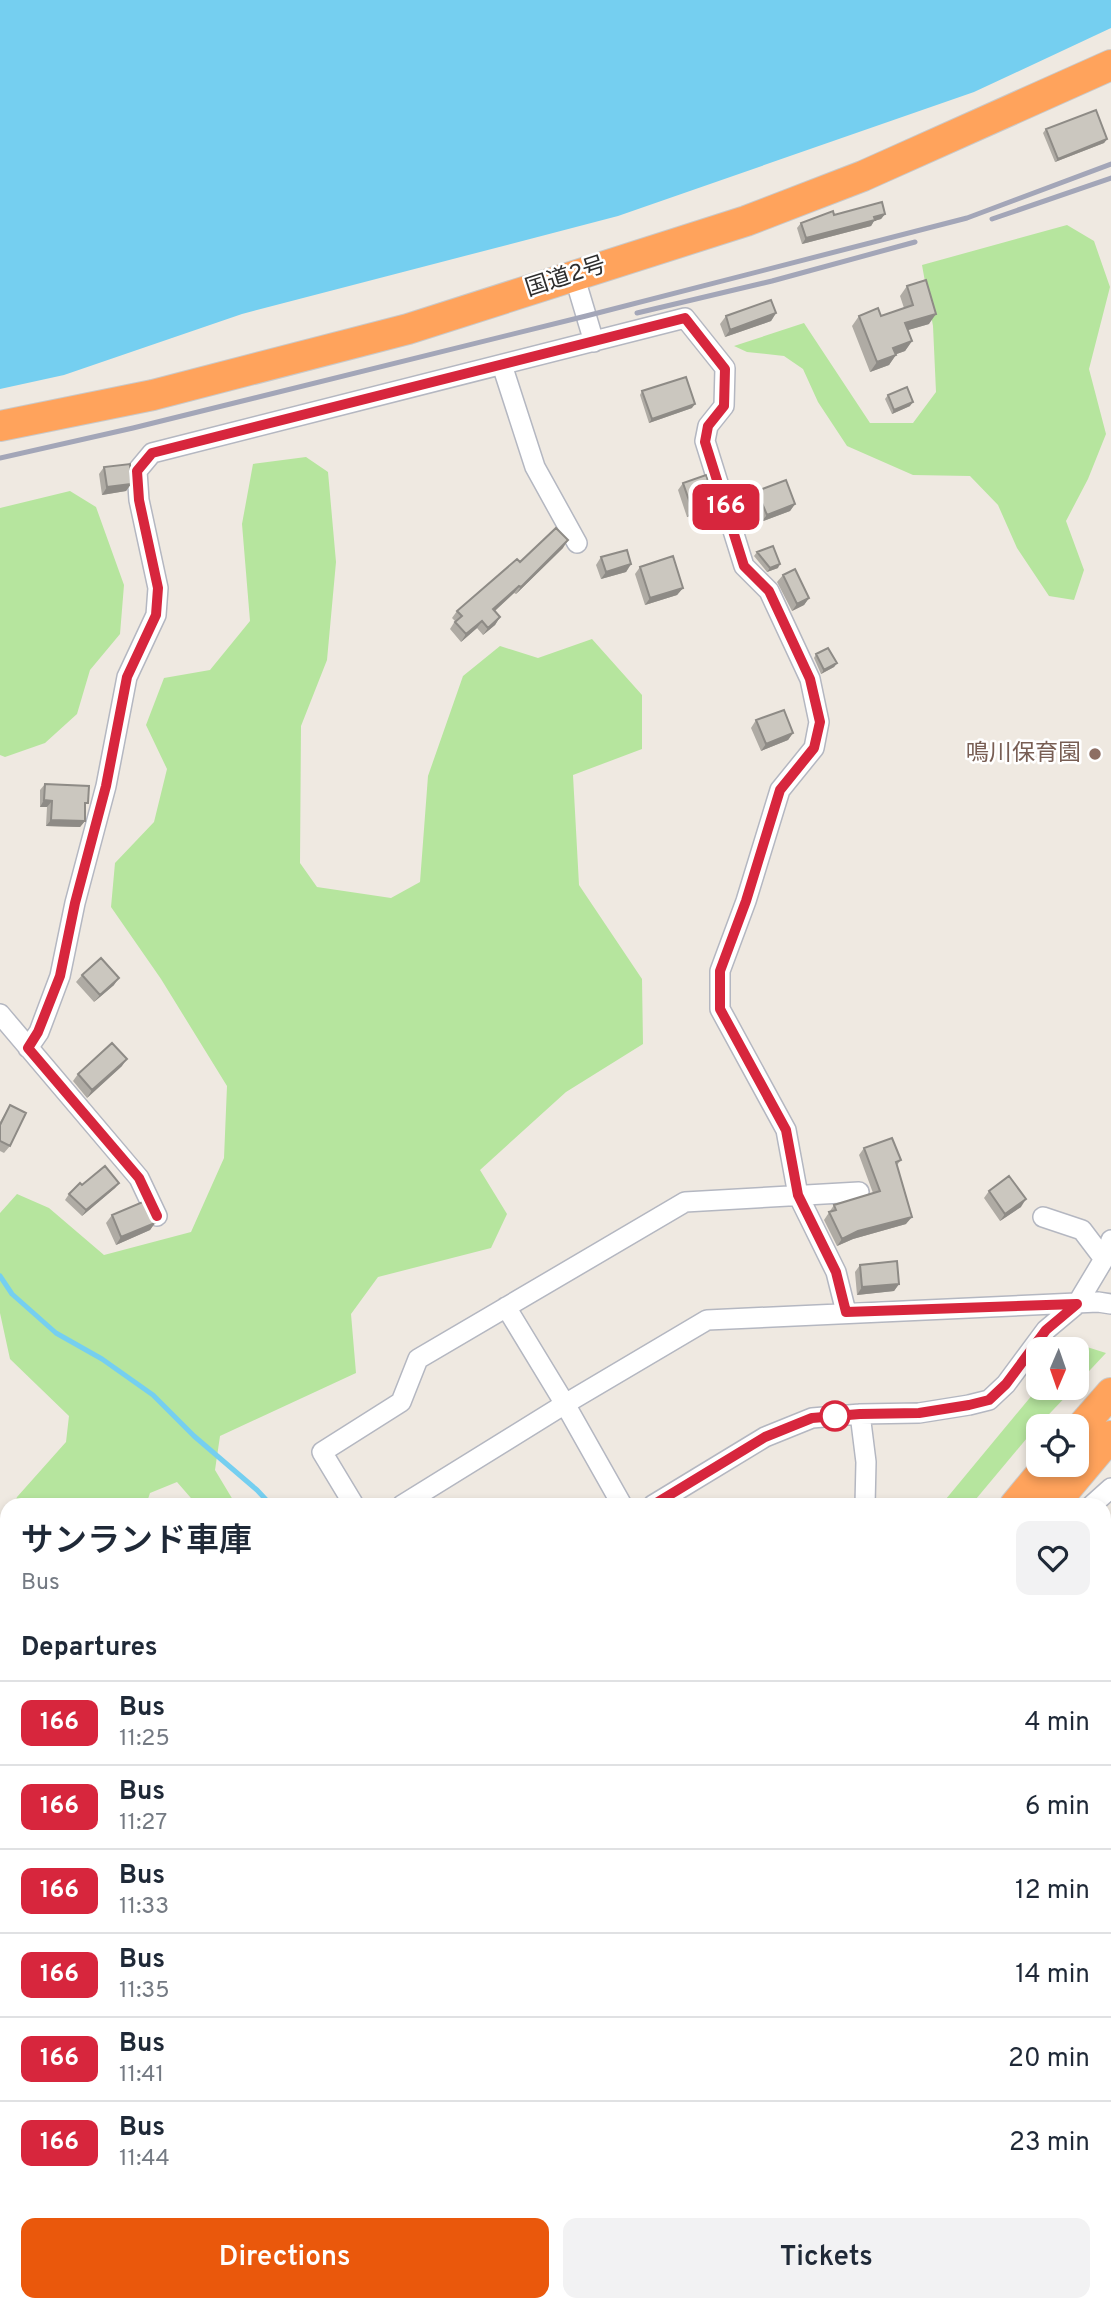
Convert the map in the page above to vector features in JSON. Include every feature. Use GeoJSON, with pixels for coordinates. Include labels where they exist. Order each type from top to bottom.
{"type":"FeatureCollection","features":[{"type":"Feature","properties":{"kind":"highway","name":"国道2号"},"geometry":{"type":"LineString","coordinates":[[0,426],[153,395],[408,329],[747,221],[863,176],[1111,65]]}},
{"type":"Feature","properties":{"kind":"highway"},"geometry":{"type":"LineString","coordinates":[[1089,1418],[1111,1393]]}},
{"type":"Feature","properties":{"kind":"highway"},"geometry":{"type":"LineString","coordinates":[[1059,1498],[1111,1436]]}},
{"type":"Feature","properties":{"kind":"highway"},"geometry":{"type":"LineString","coordinates":[[1021,1498],[1038,1477]]}},
{"type":"Feature","properties":{"kind":"street"},"geometry":{"type":"LineString","coordinates":[[574,275],[594,342]]}},
{"type":"Feature","properties":{"kind":"street"},"geometry":{"type":"LineString","coordinates":[[28,1048],[38,1032],[60,976],[75,903],[106,786],[127,677],[156,615],[158,588],[139,500],[137,471],[152,453],[685,318],[725,369],[724,406],[708,426],[705,442],[744,566],[769,591],[810,679],[820,722],[814,748],[780,790],[746,901],[720,971],[720,1009],[786,1130],[798,1195],[836,1272],[846,1312]]}},
{"type":"Feature","properties":{"kind":"street"},"geometry":{"type":"LineString","coordinates":[[502,365],[534,467],[577,543]]}},
{"type":"Feature","properties":{"kind":"street"},"geometry":{"type":"LineString","coordinates":[[0,1014],[139,1178],[157,1216]]}},
{"type":"Feature","properties":{"kind":"street"},"geometry":{"type":"LineString","coordinates":[[350,1498],[322,1452],[401,1402],[418,1359],[684,1202],[859,1192]]}},
{"type":"Feature","properties":{"kind":"street"},"geometry":{"type":"LineString","coordinates":[[665,1498],[765,1437],[812,1418],[919,1413],[989,1400],[1006,1384],[1046,1330],[1077,1304],[1107,1249],[1082,1230],[1043,1217]]}},
{"type":"Feature","properties":{"kind":"street"},"geometry":{"type":"LineString","coordinates":[[413,1498],[707,1320],[846,1312],[1111,1304]]}},
{"type":"Feature","properties":{"kind":"street"},"geometry":{"type":"LineString","coordinates":[[506,1307],[618,1498]]}},
{"type":"Feature","properties":{"kind":"street"},"geometry":{"type":"LineString","coordinates":[[860,1414],[866,1462],[865,1498]]}},
{"type":"Feature","properties":{"kind":"green space"},"geometry":{"type":"Polygon","coordinates":[[[1067,225],[1094,241],[1110,287],[1089,369],[1106,434],[1088,479],[1066,521],[1084,570],[1074,600],[1049,596],[1017,548],[998,505],[970,476],[913,475],[847,446],[818,402],[803,369],[784,356],[747,352],[734,346],[804,323],[870,423],[913,423],[936,392],[933,326],[922,265],[1067,225]]]}},
{"type":"Feature","properties":{"kind":"green space"},"geometry":{"type":"Polygon","coordinates":[[[306,457],[328,472],[336,562],[327,660],[301,726],[300,863],[317,887],[391,898],[420,882],[428,776],[463,676],[500,646],[538,658],[592,639],[642,695],[642,749],[573,775],[579,885],[642,979],[643,1044],[566,1092],[480,1170],[507,1214],[491,1248],[378,1277],[351,1314],[356,1373],[220,1436],[215,1470],[232,1498],[191,1498],[177,1482],[150,1493],[148,1498],[17,1498],[66,1442],[69,1416],[10,1359],[0,1313],[0,1213],[17,1194],[49,1208],[104,1255],[191,1232],[224,1158],[227,1086],[161,979],[111,907],[115,863],[154,822],[167,769],[146,725],[164,678],[210,670],[250,621],[242,524],[253,464],[306,457]]]}},
{"type":"Feature","properties":{"kind":"green space"},"geometry":{"type":"Polygon","coordinates":[[[70,491],[96,507],[124,585],[120,634],[90,670],[77,714],[45,743],[5,757],[0,755],[0,508],[70,491]]]}},
{"type":"Feature","properties":{"kind":"green space"},"geometry":{"type":"Polygon","coordinates":[[[1089,1348],[1106,1353],[1089,1371],[1089,1348]]]}},
{"type":"Feature","properties":{"kind":"green space"},"geometry":{"type":"Polygon","coordinates":[[[1028,1400],[1063,1400],[1049,1414],[1026,1414],[1026,1439],[977,1498],[947,1498],[1028,1400]]]}},
{"type":"Feature","properties":{"kind":"water"},"geometry":{"type":"Polygon","coordinates":[[[0,0],[1111,0],[1111,28],[974,92],[618,216],[242,314],[64,375],[0,389],[0,0]]]}},
{"type":"Feature","properties":{"kind":"building"},"geometry":{"type":"Polygon","coordinates":[[[1096,110],[1107,139],[1058,159],[1046,129],[1096,110]]]}},
{"type":"Feature","properties":{"kind":"building"},"geometry":{"type":"Polygon","coordinates":[[[882,202],[885,214],[874,217],[875,220],[806,238],[801,223],[833,211],[834,215],[882,202]]]}},
{"type":"Feature","properties":{"kind":"building"},"geometry":{"type":"Polygon","coordinates":[[[926,280],[936,314],[905,323],[912,341],[893,348],[896,355],[877,362],[859,316],[878,308],[881,316],[913,305],[907,286],[926,280]]]}},
{"type":"Feature","properties":{"kind":"building"},"geometry":{"type":"Polygon","coordinates":[[[771,300],[776,313],[730,330],[726,316],[771,300]]]}},
{"type":"Feature","properties":{"kind":"building"},"geometry":{"type":"Polygon","coordinates":[[[686,377],[695,404],[652,419],[642,391],[686,377]]]}},
{"type":"Feature","properties":{"kind":"building"},"geometry":{"type":"Polygon","coordinates":[[[907,387],[913,402],[894,410],[888,395],[907,387]]]}},
{"type":"Feature","properties":{"kind":"building"},"geometry":{"type":"Polygon","coordinates":[[[130,464],[131,484],[107,487],[104,467],[130,464]]]}},
{"type":"Feature","properties":{"kind":"building"},"geometry":{"type":"Polygon","coordinates":[[[706,475],[715,501],[692,509],[683,483],[706,475]]]}},
{"type":"Feature","properties":{"kind":"building"},"geometry":{"type":"Polygon","coordinates":[[[786,480],[795,504],[767,515],[757,491],[786,480]]]}},
{"type":"Feature","properties":{"kind":"building"},"geometry":{"type":"Polygon","coordinates":[[[556,528],[568,540],[521,587],[493,609],[500,617],[488,628],[482,621],[466,634],[455,622],[462,616],[457,611],[517,559],[520,562],[556,528]]]}},
{"type":"Feature","properties":{"kind":"building"},"geometry":{"type":"Polygon","coordinates":[[[773,546],[780,564],[770,568],[757,552],[773,546]]]}},
{"type":"Feature","properties":{"kind":"building"},"geometry":{"type":"Polygon","coordinates":[[[627,550],[631,564],[606,572],[601,557],[627,550]]]}},
{"type":"Feature","properties":{"kind":"building"},"geometry":{"type":"Polygon","coordinates":[[[673,556],[683,588],[650,598],[640,567],[673,556]]]}},
{"type":"Feature","properties":{"kind":"building"},"geometry":{"type":"Polygon","coordinates":[[[795,569],[809,598],[797,604],[783,575],[795,569]]]}},
{"type":"Feature","properties":{"kind":"building"},"geometry":{"type":"Polygon","coordinates":[[[828,648],[837,663],[824,670],[816,654],[828,648]]]}},
{"type":"Feature","properties":{"kind":"building"},"geometry":{"type":"Polygon","coordinates":[[[784,710],[793,733],[766,744],[756,720],[784,710]]]}},
{"type":"Feature","properties":{"kind":"building"},"geometry":{"type":"Polygon","coordinates":[[[45,784],[89,786],[85,821],[51,820],[52,801],[44,800],[45,784]]]}},
{"type":"Feature","properties":{"kind":"building"},"geometry":{"type":"Polygon","coordinates":[[[101,958],[119,978],[100,995],[82,975],[101,958]]]}},
{"type":"Feature","properties":{"kind":"building"},"geometry":{"type":"Polygon","coordinates":[[[112,1043],[127,1059],[92,1090],[78,1074],[112,1043]]]}},
{"type":"Feature","properties":{"kind":"building"},"geometry":{"type":"Polygon","coordinates":[[[10,1105],[26,1113],[10,1146],[0,1141],[0,1125],[10,1105]]]}},
{"type":"Feature","properties":{"kind":"building"},"geometry":{"type":"Polygon","coordinates":[[[892,1138],[901,1160],[896,1162],[912,1217],[858,1231],[842,1239],[829,1212],[836,1210],[834,1205],[880,1191],[864,1148],[892,1138]]]}},
{"type":"Feature","properties":{"kind":"building"},"geometry":{"type":"Polygon","coordinates":[[[105,1166],[119,1183],[86,1210],[69,1194],[105,1166]]]}},
{"type":"Feature","properties":{"kind":"building"},"geometry":{"type":"Polygon","coordinates":[[[1009,1176],[1026,1199],[1005,1214],[989,1191],[1009,1176]]]}},
{"type":"Feature","properties":{"kind":"building"},"geometry":{"type":"Polygon","coordinates":[[[145,1201],[155,1223],[121,1237],[112,1215],[145,1201]]]}},
{"type":"Feature","properties":{"kind":"building"},"geometry":{"type":"Polygon","coordinates":[[[897,1261],[899,1284],[862,1287],[860,1265],[897,1261]]]}},
{"type":"Feature","properties":{"kind":"waterway"},"geometry":{"type":"LineString","coordinates":[[0,1276],[12,1294],[56,1333],[102,1359],[153,1395],[194,1436],[264,1498]]}},
{"type":"Feature","properties":{"kind":"railway"},"geometry":{"type":"LineString","coordinates":[[0,458],[133,428],[586,316],[967,218],[1111,164]]}},
{"type":"Feature","properties":{"kind":"railway"},"geometry":{"type":"LineString","coordinates":[[992,219],[1111,178]]}},
{"type":"Feature","properties":{"kind":"railway"},"geometry":{"type":"LineString","coordinates":[[637,313],[772,281],[915,242]]}},
{"type":"Feature","properties":{"kind":"bus line","name":"166"},"geometry":{"type":"LineString","coordinates":[[157,1216],[139,1178],[28,1048],[38,1032],[60,976],[75,903],[106,786],[127,677],[156,615],[158,588],[139,500],[137,471],[152,453],[685,318],[725,369],[724,406],[708,426],[705,442],[744,566],[769,591],[810,679],[820,722],[814,748],[780,790],[746,901],[720,971],[720,1009],[786,1130],[798,1195],[836,1272],[846,1312],[1077,1304],[1046,1330],[1006,1384],[989,1400],[919,1413],[812,1418],[765,1437],[665,1498]]}},
{"type":"Feature","properties":{"kind":"place","name":"鳴川保育園"},"geometry":{"type":"Point","coordinates":[1095,754]}}]}
